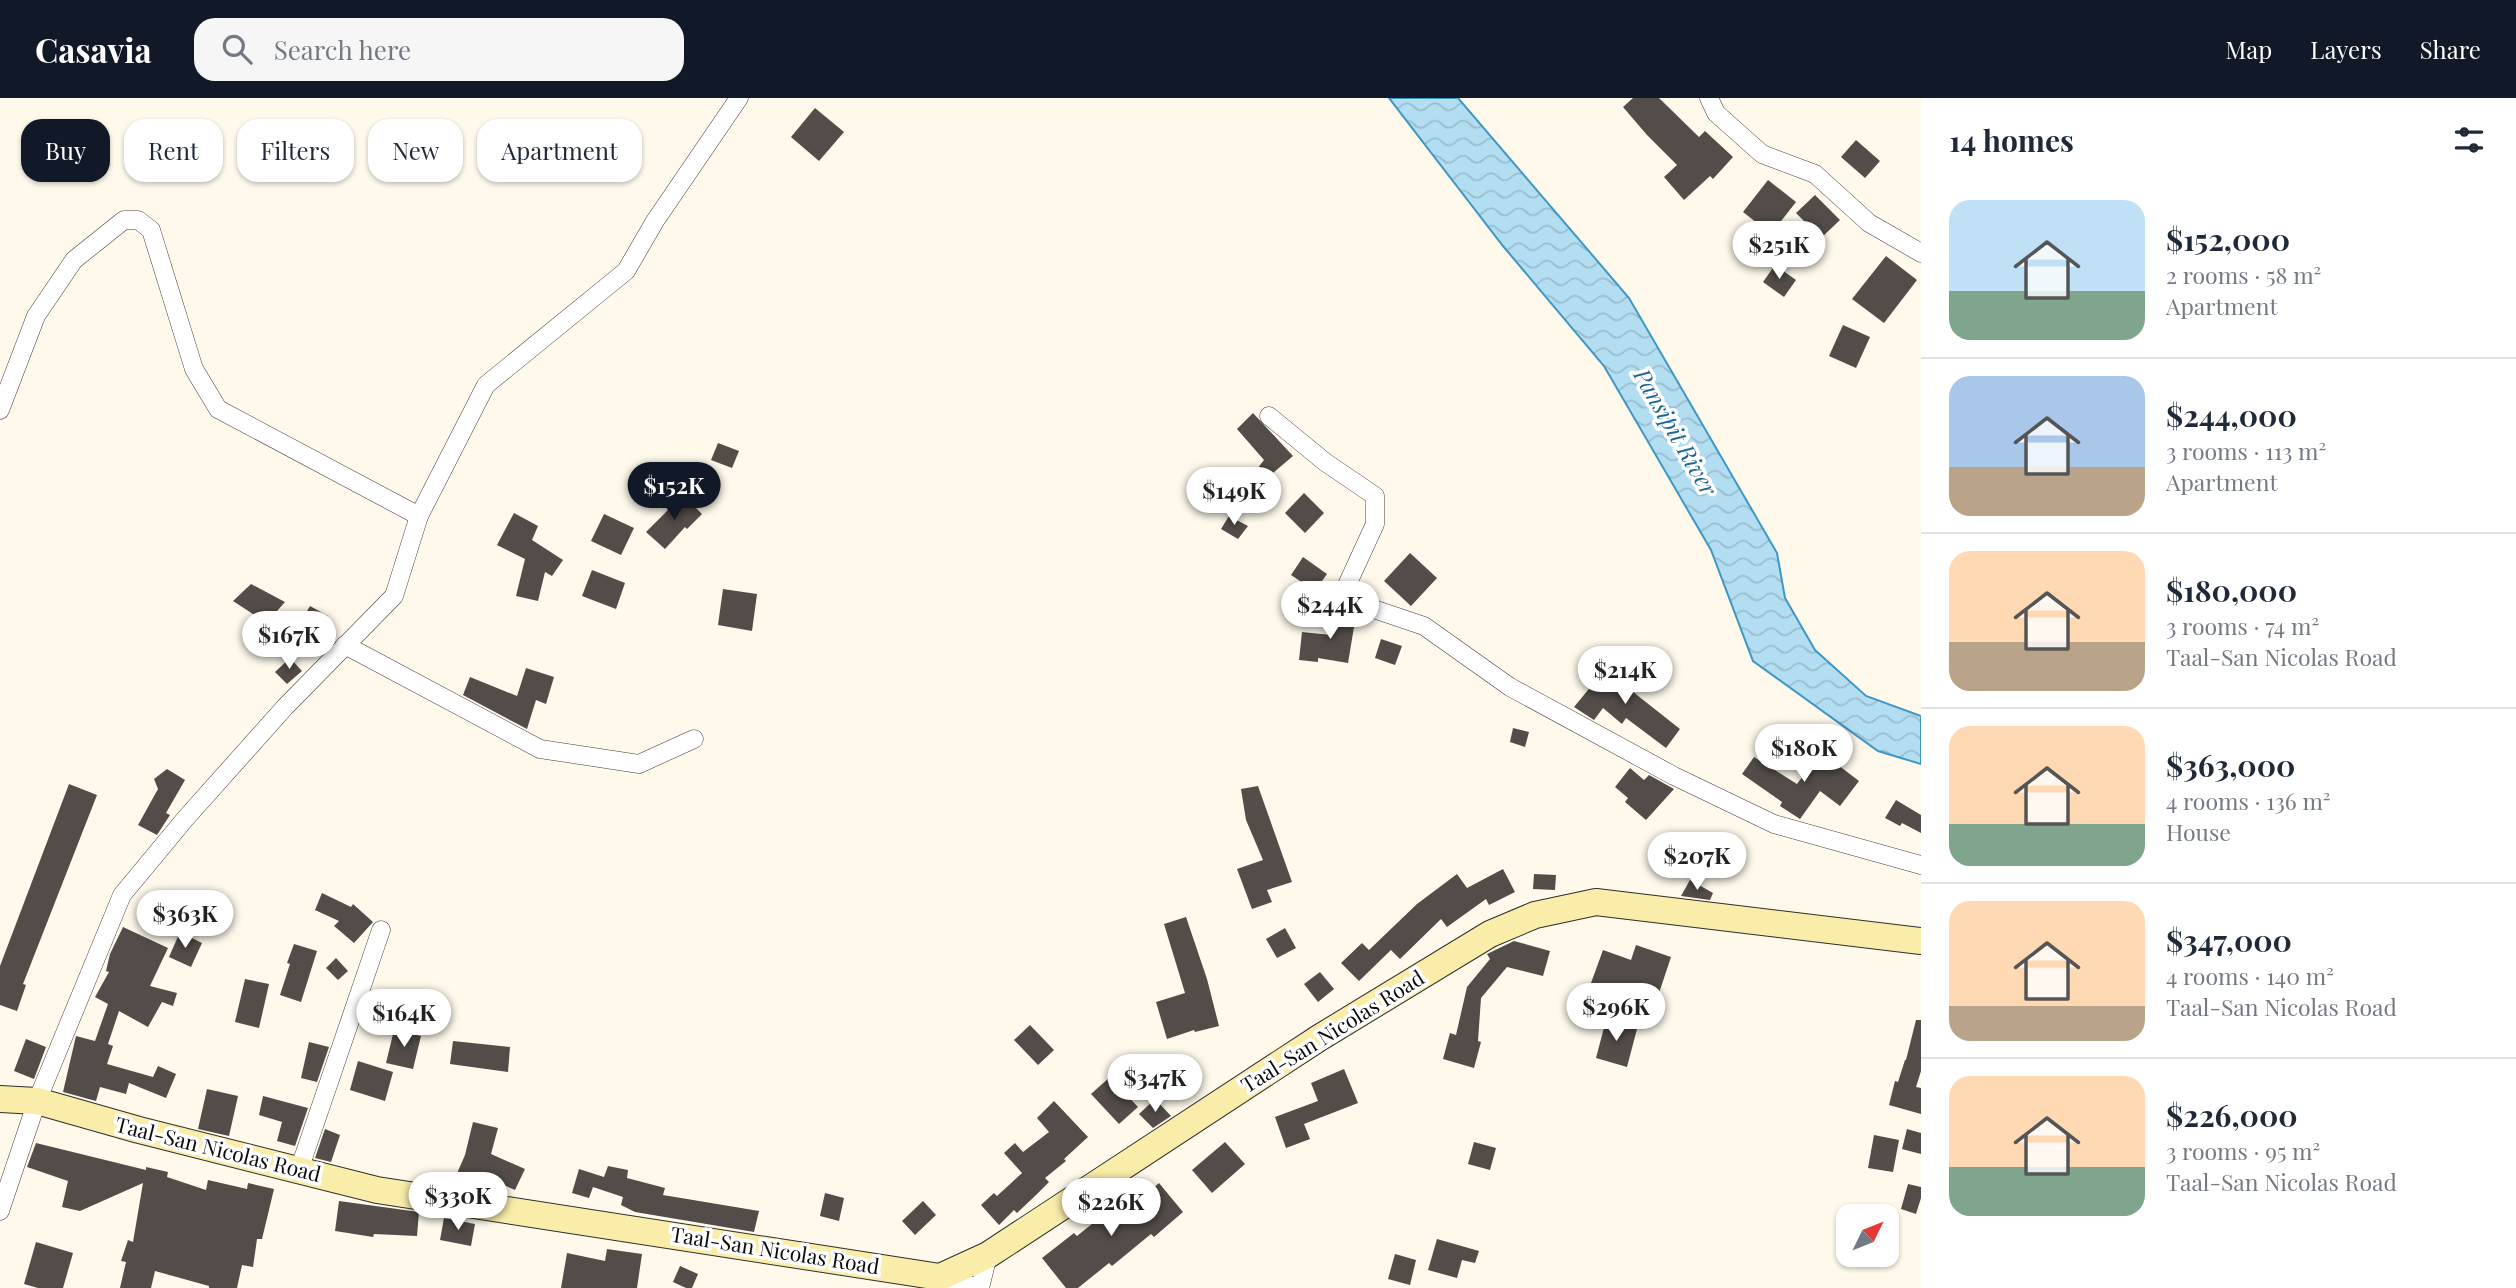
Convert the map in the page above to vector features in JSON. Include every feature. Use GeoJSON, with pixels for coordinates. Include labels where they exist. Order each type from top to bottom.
{"type":"FeatureCollection","features":[{"type":"Feature","properties":{"kind":"main road","name":"Taal-San Nicolas Road"},"geometry":{"type":"LineString","coordinates":[[0,1098],[37,1101],[139,1130],[377,1190],[940,1277],[988,1255],[1319,1038],[1490,934],[1535,915],[1596,902],[1921,941]]}},
{"type":"Feature","properties":{"kind":"street"},"geometry":{"type":"LineString","coordinates":[[0,1211],[37,1101],[122,895],[185,819],[285,707],[394,596],[419,516],[486,385],[626,271],[655,221],[739,98]]}},
{"type":"Feature","properties":{"kind":"street"},"geometry":{"type":"LineString","coordinates":[[1709,98],[1716,113],[1762,154],[1815,174],[1869,223],[1921,253]]}},
{"type":"Feature","properties":{"kind":"street"},"geometry":{"type":"LineString","coordinates":[[0,410],[36,316],[74,260],[124,220],[138,220],[151,230],[194,369],[218,409],[419,516]]}},
{"type":"Feature","properties":{"kind":"street"},"geometry":{"type":"LineString","coordinates":[[1269,416],[1325,462],[1375,496],[1375,524],[1341,598],[1424,626],[1510,687],[1674,776],[1774,824],[1921,865]]}},
{"type":"Feature","properties":{"kind":"street"},"geometry":{"type":"LineString","coordinates":[[345,646],[540,749],[639,764],[694,739]]}},
{"type":"Feature","properties":{"kind":"street"},"geometry":{"type":"LineString","coordinates":[[299,1170],[382,930]]}},
{"type":"Feature","properties":{"kind":"street"},"geometry":{"type":"LineString","coordinates":[[980,1288],[988,1255]]}},
{"type":"Feature","properties":{"kind":"street"},"geometry":{"type":"LineString","coordinates":[[940,1277],[970,1288]]}},
{"type":"Feature","properties":{"kind":"water","name":"Pansipit River"},"geometry":{"type":"Polygon","coordinates":[[[1389,98],[1458,98],[1629,298],[1777,553],[1785,598],[1815,650],[1866,696],[1921,716],[1921,764],[1878,751],[1753,661],[1711,550],[1604,366],[1503,246],[1389,98]]]}},
{"type":"Feature","properties":{"kind":"building"},"geometry":{"type":"Polygon","coordinates":[[[1633,98],[1659,98],[1699,137],[1705,131],[1733,157],[1713,179],[1710,176],[1684,200],[1664,177],[1677,165],[1623,107],[1633,98]]]}},
{"type":"Feature","properties":{"kind":"building"},"geometry":{"type":"Polygon","coordinates":[[[815,108],[844,132],[819,161],[791,137],[815,108]]]}},
{"type":"Feature","properties":{"kind":"building"},"geometry":{"type":"Polygon","coordinates":[[[1856,140],[1880,161],[1865,178],[1841,157],[1856,140]]]}},
{"type":"Feature","properties":{"kind":"building"},"geometry":{"type":"Polygon","coordinates":[[[1768,180],[1796,202],[1771,234],[1743,212],[1768,180]]]}},
{"type":"Feature","properties":{"kind":"building"},"geometry":{"type":"Polygon","coordinates":[[[1815,195],[1840,220],[1821,238],[1796,213],[1815,195]]]}},
{"type":"Feature","properties":{"kind":"building"},"geometry":{"type":"Polygon","coordinates":[[[1886,256],[1917,280],[1884,323],[1852,299],[1886,256]]]}},
{"type":"Feature","properties":{"kind":"building"},"geometry":{"type":"Polygon","coordinates":[[[1775,265],[1796,280],[1784,297],[1763,282],[1775,265]]]}},
{"type":"Feature","properties":{"kind":"building"},"geometry":{"type":"Polygon","coordinates":[[[1843,325],[1870,337],[1856,368],[1829,356],[1843,325]]]}},
{"type":"Feature","properties":{"kind":"building"},"geometry":{"type":"Polygon","coordinates":[[[1253,413],[1293,456],[1267,478],[1278,486],[1262,508],[1240,491],[1264,460],[1237,429],[1253,413]]]}},
{"type":"Feature","properties":{"kind":"building"},"geometry":{"type":"Polygon","coordinates":[[[718,443],[739,451],[732,468],[711,460],[718,443]]]}},
{"type":"Feature","properties":{"kind":"building"},"geometry":{"type":"Polygon","coordinates":[[[1304,493],[1324,513],[1305,533],[1285,513],[1304,493]]]}},
{"type":"Feature","properties":{"kind":"building"},"geometry":{"type":"Polygon","coordinates":[[[683,495],[702,514],[687,529],[685,527],[665,549],[646,532],[683,495]]]}},
{"type":"Feature","properties":{"kind":"building"},"geometry":{"type":"Polygon","coordinates":[[[514,513],[538,526],[532,540],[563,560],[552,576],[545,572],[538,601],[516,596],[525,559],[497,545],[514,513]]]}},
{"type":"Feature","properties":{"kind":"building"},"geometry":{"type":"Polygon","coordinates":[[[604,514],[634,528],[621,555],[591,541],[604,514]]]}},
{"type":"Feature","properties":{"kind":"building"},"geometry":{"type":"Polygon","coordinates":[[[1229,516],[1248,526],[1238,539],[1221,529],[1229,516]]]}},
{"type":"Feature","properties":{"kind":"building"},"geometry":{"type":"Polygon","coordinates":[[[1410,553],[1437,578],[1411,606],[1384,581],[1410,553]]]}},
{"type":"Feature","properties":{"kind":"building"},"geometry":{"type":"Polygon","coordinates":[[[1303,557],[1327,574],[1315,591],[1291,575],[1303,557]]]}},
{"type":"Feature","properties":{"kind":"building"},"geometry":{"type":"Polygon","coordinates":[[[592,570],[625,583],[616,609],[582,596],[592,570]]]}},
{"type":"Feature","properties":{"kind":"building"},"geometry":{"type":"Polygon","coordinates":[[[251,584],[285,602],[270,619],[261,612],[256,616],[233,601],[251,584]]]}},
{"type":"Feature","properties":{"kind":"building"},"geometry":{"type":"Polygon","coordinates":[[[723,589],[757,594],[752,631],[718,625],[723,589]]]}},
{"type":"Feature","properties":{"kind":"building"},"geometry":{"type":"Polygon","coordinates":[[[310,606],[328,616],[315,640],[300,623],[310,606]]]}},
{"type":"Feature","properties":{"kind":"building"},"geometry":{"type":"Polygon","coordinates":[[[1335,611],[1356,615],[1348,663],[1318,658],[1318,662],[1299,660],[1302,632],[1331,635],[1335,611]]]}},
{"type":"Feature","properties":{"kind":"building"},"geometry":{"type":"Polygon","coordinates":[[[1381,639],[1402,646],[1395,665],[1375,658],[1381,639]]]}},
{"type":"Feature","properties":{"kind":"building"},"geometry":{"type":"Polygon","coordinates":[[[290,658],[302,671],[287,684],[275,672],[290,658]]]}},
{"type":"Feature","properties":{"kind":"building"},"geometry":{"type":"Polygon","coordinates":[[[1611,662],[1629,676],[1623,684],[1680,729],[1666,748],[1626,718],[1622,724],[1603,708],[1594,720],[1574,707],[1611,662]]]}},
{"type":"Feature","properties":{"kind":"building"},"geometry":{"type":"Polygon","coordinates":[[[526,668],[554,677],[546,704],[536,700],[527,729],[463,695],[470,677],[517,696],[526,668]]]}},
{"type":"Feature","properties":{"kind":"building"},"geometry":{"type":"Polygon","coordinates":[[[1513,728],[1529,732],[1525,747],[1510,742],[1513,728]]]}},
{"type":"Feature","properties":{"kind":"building"},"geometry":{"type":"Polygon","coordinates":[[[1821,752],[1859,781],[1840,806],[1820,791],[1800,819],[1780,806],[1782,802],[1742,774],[1754,757],[1797,784],[1821,752]]]}},
{"type":"Feature","properties":{"kind":"building"},"geometry":{"type":"Polygon","coordinates":[[[1630,768],[1644,780],[1649,775],[1674,789],[1646,820],[1625,802],[1628,798],[1615,787],[1630,768]]]}},
{"type":"Feature","properties":{"kind":"building"},"geometry":{"type":"Polygon","coordinates":[[[167,769],[185,780],[166,813],[170,815],[157,835],[138,825],[158,789],[154,779],[167,769]]]}},
{"type":"Feature","properties":{"kind":"building"},"geometry":{"type":"Polygon","coordinates":[[[69,784],[97,795],[23,984],[26,985],[17,1011],[0,1005],[0,966],[69,784]]]}},
{"type":"Feature","properties":{"kind":"building"},"geometry":{"type":"Polygon","coordinates":[[[1258,786],[1292,882],[1267,890],[1272,902],[1252,909],[1237,869],[1263,860],[1246,820],[1241,789],[1258,786]]]}},
{"type":"Feature","properties":{"kind":"building"},"geometry":{"type":"Polygon","coordinates":[[[1896,800],[1921,815],[1921,833],[1885,818],[1896,800]]]}},
{"type":"Feature","properties":{"kind":"building"},"geometry":{"type":"Polygon","coordinates":[[[1503,869],[1515,892],[1489,905],[1486,899],[1447,927],[1441,919],[1400,959],[1391,950],[1359,981],[1341,963],[1362,943],[1369,950],[1417,904],[1457,874],[1467,888],[1503,869]]]}},
{"type":"Feature","properties":{"kind":"building"},"geometry":{"type":"Polygon","coordinates":[[[1534,874],[1556,875],[1555,890],[1533,889],[1534,874]]]}},
{"type":"Feature","properties":{"kind":"building"},"geometry":{"type":"Polygon","coordinates":[[[1690,880],[1713,893],[1710,900],[1681,896],[1690,880]]]}},
{"type":"Feature","properties":{"kind":"building"},"geometry":{"type":"Polygon","coordinates":[[[322,893],[351,907],[353,904],[373,922],[354,943],[334,926],[339,921],[315,910],[322,893]]]}},
{"type":"Feature","properties":{"kind":"building"},"geometry":{"type":"Polygon","coordinates":[[[1186,917],[1207,979],[1219,1026],[1195,1032],[1194,1030],[1167,1039],[1156,1002],[1185,993],[1164,924],[1186,917]]]}},
{"type":"Feature","properties":{"kind":"building"},"geometry":{"type":"Polygon","coordinates":[[[123,927],[168,948],[150,986],[177,993],[173,1006],[162,1002],[148,1027],[119,1011],[108,1044],[113,1046],[107,1064],[153,1077],[158,1066],[176,1074],[166,1098],[129,1083],[126,1094],[100,1087],[96,1101],[63,1092],[76,1036],[95,1041],[108,1004],[95,997],[109,972],[106,971],[110,954],[123,927]]]}},
{"type":"Feature","properties":{"kind":"building"},"geometry":{"type":"Polygon","coordinates":[[[1285,928],[1296,948],[1277,958],[1266,939],[1285,928]]]}},
{"type":"Feature","properties":{"kind":"building"},"geometry":{"type":"Polygon","coordinates":[[[180,932],[202,943],[191,967],[169,957],[180,932]]]}},
{"type":"Feature","properties":{"kind":"building"},"geometry":{"type":"Polygon","coordinates":[[[1514,941],[1550,951],[1543,976],[1507,967],[1481,998],[1478,1041],[1481,1042],[1474,1068],[1443,1059],[1450,1033],[1456,1035],[1467,987],[1490,959],[1487,954],[1514,941]]]}},
{"type":"Feature","properties":{"kind":"building"},"geometry":{"type":"Polygon","coordinates":[[[294,944],[317,951],[301,1002],[280,995],[294,944]]]}},
{"type":"Feature","properties":{"kind":"building"},"geometry":{"type":"Polygon","coordinates":[[[1636,945],[1671,957],[1654,1008],[1591,983],[1603,950],[1631,960],[1636,945]]]}},
{"type":"Feature","properties":{"kind":"building"},"geometry":{"type":"Polygon","coordinates":[[[336,958],[348,971],[338,980],[326,968],[336,958]]]}},
{"type":"Feature","properties":{"kind":"building"},"geometry":{"type":"Polygon","coordinates":[[[1320,972],[1334,989],[1318,1002],[1304,984],[1320,972]]]}},
{"type":"Feature","properties":{"kind":"building"},"geometry":{"type":"Polygon","coordinates":[[[245,979],[269,984],[259,1028],[235,1022],[245,979]]]}},
{"type":"Feature","properties":{"kind":"building"},"geometry":{"type":"Polygon","coordinates":[[[1606,1020],[1637,1029],[1627,1067],[1596,1058],[1606,1020]]]}},
{"type":"Feature","properties":{"kind":"building"},"geometry":{"type":"Polygon","coordinates":[[[1916,1020],[1921,1020],[1921,1071],[1916,1087],[1921,1088],[1921,1114],[1889,1105],[1895,1081],[1898,1082],[1906,1060],[1916,1020]]]}},
{"type":"Feature","properties":{"kind":"building"},"geometry":{"type":"Polygon","coordinates":[[[1030,1025],[1054,1050],[1038,1065],[1014,1040],[1030,1025]]]}},
{"type":"Feature","properties":{"kind":"building"},"geometry":{"type":"Polygon","coordinates":[[[394,1030],[421,1036],[413,1069],[386,1063],[394,1030]]]}},
{"type":"Feature","properties":{"kind":"building"},"geometry":{"type":"Polygon","coordinates":[[[26,1039],[46,1047],[34,1079],[14,1071],[26,1039]]]}},
{"type":"Feature","properties":{"kind":"building"},"geometry":{"type":"Polygon","coordinates":[[[453,1041],[510,1047],[508,1072],[450,1064],[453,1041]]]}},
{"type":"Feature","properties":{"kind":"building"},"geometry":{"type":"Polygon","coordinates":[[[309,1042],[329,1047],[317,1082],[301,1078],[309,1042]]]}},
{"type":"Feature","properties":{"kind":"building"},"geometry":{"type":"Polygon","coordinates":[[[358,1061],[393,1072],[385,1101],[350,1090],[358,1061]]]}},
{"type":"Feature","properties":{"kind":"building"},"geometry":{"type":"Polygon","coordinates":[[[1161,1063],[1180,1083],[1164,1098],[1145,1078],[1161,1063]]]}},
{"type":"Feature","properties":{"kind":"building"},"geometry":{"type":"Polygon","coordinates":[[[1344,1069],[1358,1103],[1304,1124],[1310,1139],[1286,1148],[1275,1117],[1318,1101],[1311,1083],[1344,1069]]]}},
{"type":"Feature","properties":{"kind":"building"},"geometry":{"type":"Polygon","coordinates":[[[1110,1077],[1138,1107],[1119,1124],[1091,1094],[1110,1077]]]}},
{"type":"Feature","properties":{"kind":"building"},"geometry":{"type":"Polygon","coordinates":[[[207,1089],[238,1096],[229,1136],[198,1129],[207,1089]]]}},
{"type":"Feature","properties":{"kind":"building"},"geometry":{"type":"Polygon","coordinates":[[[263,1096],[308,1108],[295,1146],[277,1141],[282,1122],[259,1115],[263,1096]]]}},
{"type":"Feature","properties":{"kind":"building"},"geometry":{"type":"Polygon","coordinates":[[[1155,1099],[1171,1116],[1153,1128],[1139,1114],[1155,1099]]]}},
{"type":"Feature","properties":{"kind":"building"},"geometry":{"type":"Polygon","coordinates":[[[1054,1101],[1088,1137],[1064,1159],[1066,1161],[1045,1178],[1049,1182],[1035,1196],[1017,1213],[1014,1210],[999,1225],[981,1205],[994,1193],[997,1196],[1022,1173],[1004,1153],[1015,1143],[1023,1152],[1049,1132],[1037,1118],[1054,1101]]]}},
{"type":"Feature","properties":{"kind":"building"},"geometry":{"type":"Polygon","coordinates":[[[473,1122],[498,1128],[491,1154],[525,1169],[515,1190],[485,1177],[481,1189],[455,1178],[465,1155],[473,1122]]]}},
{"type":"Feature","properties":{"kind":"building"},"geometry":{"type":"Polygon","coordinates":[[[325,1129],[340,1135],[331,1162],[315,1158],[325,1129]]]}},
{"type":"Feature","properties":{"kind":"building"},"geometry":{"type":"Polygon","coordinates":[[[1907,1129],[1921,1133],[1921,1154],[1902,1149],[1907,1129]]]}},
{"type":"Feature","properties":{"kind":"building"},"geometry":{"type":"Polygon","coordinates":[[[1874,1135],[1899,1140],[1893,1172],[1868,1168],[1874,1135]]]}},
{"type":"Feature","properties":{"kind":"building"},"geometry":{"type":"Polygon","coordinates":[[[1225,1142],[1245,1164],[1212,1193],[1192,1170],[1225,1142]]]}},
{"type":"Feature","properties":{"kind":"building"},"geometry":{"type":"Polygon","coordinates":[[[1474,1142],[1496,1148],[1490,1170],[1468,1164],[1474,1142]]]}},
{"type":"Feature","properties":{"kind":"building"},"geometry":{"type":"Polygon","coordinates":[[[36,1143],[146,1170],[146,1167],[168,1172],[167,1177],[206,1190],[208,1180],[247,1189],[248,1183],[274,1189],[262,1239],[257,1239],[253,1267],[242,1265],[237,1288],[209,1288],[155,1271],[151,1288],[120,1288],[126,1262],[121,1261],[128,1240],[133,1242],[143,1183],[80,1211],[62,1207],[68,1181],[27,1167],[36,1143]]]}},
{"type":"Feature","properties":{"kind":"building"},"geometry":{"type":"Polygon","coordinates":[[[608,1166],[628,1170],[627,1178],[665,1188],[663,1195],[759,1211],[754,1232],[635,1212],[621,1205],[623,1197],[593,1187],[589,1198],[572,1193],[579,1169],[604,1177],[608,1166]]]}},
{"type":"Feature","properties":{"kind":"building"},"geometry":{"type":"Polygon","coordinates":[[[1159,1183],[1183,1212],[1154,1237],[1151,1234],[1112,1266],[1109,1263],[1078,1288],[1066,1288],[1042,1258],[1074,1233],[1077,1236],[1113,1207],[1120,1216],[1159,1183]]]}},
{"type":"Feature","properties":{"kind":"building"},"geometry":{"type":"Polygon","coordinates":[[[1908,1184],[1921,1187],[1916,1214],[1901,1209],[1908,1184]]]}},
{"type":"Feature","properties":{"kind":"building"},"geometry":{"type":"Polygon","coordinates":[[[825,1193],[844,1198],[839,1221],[820,1216],[825,1193]]]}},
{"type":"Feature","properties":{"kind":"building"},"geometry":{"type":"Polygon","coordinates":[[[339,1201],[419,1212],[417,1236],[374,1234],[373,1237],[335,1231],[339,1201]]]}},
{"type":"Feature","properties":{"kind":"building"},"geometry":{"type":"Polygon","coordinates":[[[923,1201],[936,1215],[915,1235],[902,1221],[923,1201]]]}},
{"type":"Feature","properties":{"kind":"building"},"geometry":{"type":"Polygon","coordinates":[[[444,1218],[475,1224],[471,1246],[440,1240],[444,1218]]]}},
{"type":"Feature","properties":{"kind":"building"},"geometry":{"type":"Polygon","coordinates":[[[1437,1239],[1479,1251],[1475,1263],[1462,1260],[1457,1278],[1428,1270],[1437,1239]]]}},
{"type":"Feature","properties":{"kind":"building"},"geometry":{"type":"Polygon","coordinates":[[[36,1242],[73,1253],[63,1288],[38,1288],[24,1284],[36,1242]]]}},
{"type":"Feature","properties":{"kind":"building"},"geometry":{"type":"Polygon","coordinates":[[[607,1249],[642,1254],[637,1288],[561,1288],[567,1253],[605,1261],[607,1249]]]}},
{"type":"Feature","properties":{"kind":"building"},"geometry":{"type":"Polygon","coordinates":[[[1395,1254],[1416,1260],[1410,1285],[1388,1279],[1395,1254]]]}},
{"type":"Feature","properties":{"kind":"building"},"geometry":{"type":"Polygon","coordinates":[[[680,1266],[698,1274],[692,1288],[673,1282],[680,1266]]]}}]}
